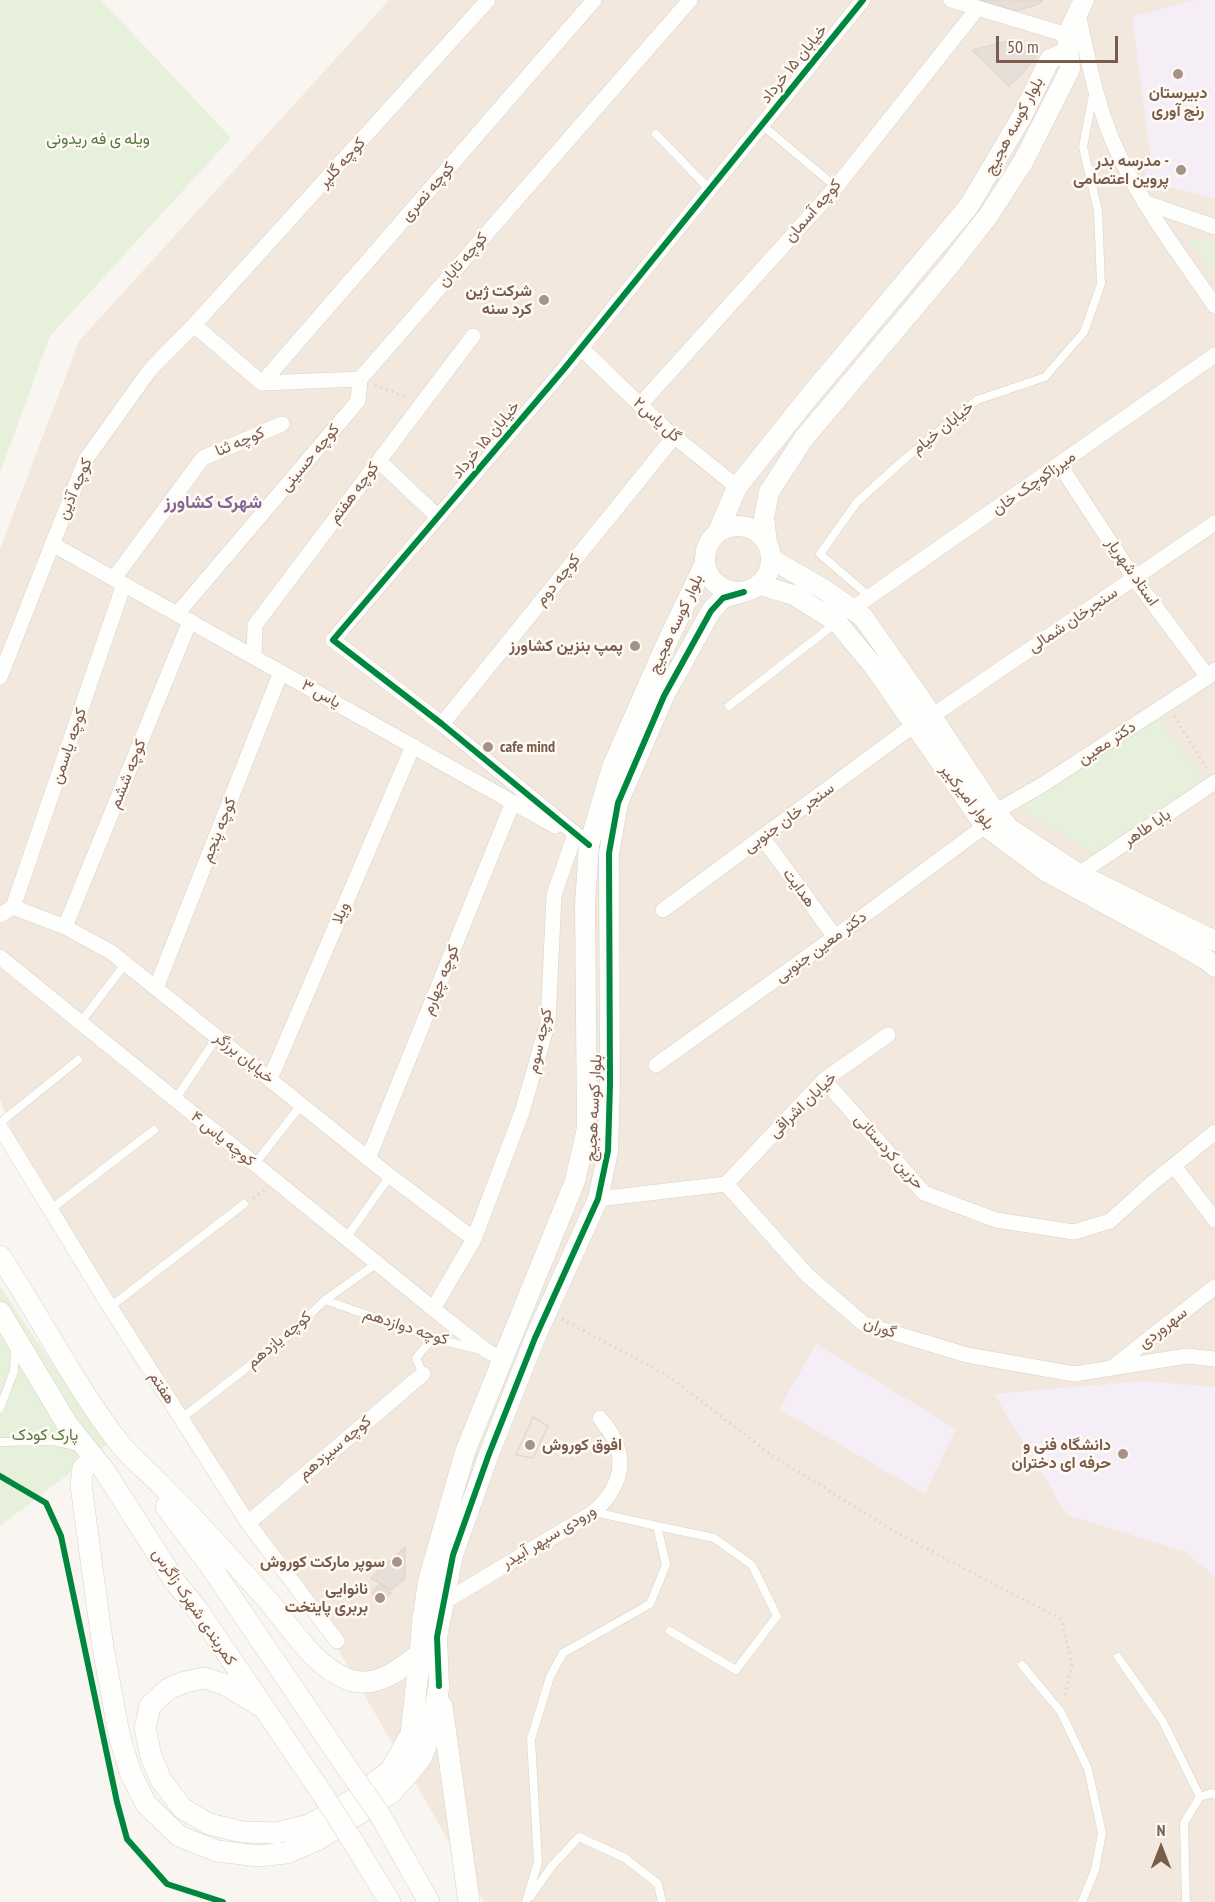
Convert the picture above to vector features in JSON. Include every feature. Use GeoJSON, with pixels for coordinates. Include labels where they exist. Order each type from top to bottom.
{"type":"FeatureCollection","features":[{"type":"Feature","properties":{"kind":"main road"},"geometry":{"type":"LineString","coordinates":[[0,1256],[121,1446],[209,1564],[380,1815],[429,1902]]}},
{"type":"Feature","properties":{"kind":"main road","name":"کمربندی شهرک زاگرس"},"geometry":{"type":"LineString","coordinates":[[0,1312],[67,1424],[104,1470],[176,1583],[197,1609],[323,1795],[390,1902]]}},
{"type":"Feature","properties":{"kind":"main road"},"geometry":{"type":"LineString","coordinates":[[121,1446],[163,1486],[328,1669],[349,1680],[374,1683],[398,1671],[420,1654]]}},
{"type":"Feature","properties":{"kind":"main road"},"geometry":{"type":"LineString","coordinates":[[91,1454],[83,1468],[81,1485],[103,1648],[120,1739],[131,1774],[146,1804],[179,1836],[217,1851],[259,1856],[286,1853],[319,1839],[391,1793],[415,1766],[430,1736],[439,1686]]}},
{"type":"Feature","properties":{"kind":"main road"},"geometry":{"type":"LineString","coordinates":[[262,1707],[224,1684],[204,1678],[168,1689],[150,1706],[145,1728],[151,1756],[161,1780],[182,1808],[209,1824],[242,1832],[276,1833],[309,1825],[354,1799],[391,1770],[411,1734],[423,1617]]}},
{"type":"Feature","properties":{"kind":"main road"},"geometry":{"type":"LineString","coordinates":[[439,1686],[469,1902]]}},
{"type":"Feature","properties":{"kind":"street","name":"کوچه گلپر"},"geometry":{"type":"LineString","coordinates":[[194,325],[489,0]]}},
{"type":"Feature","properties":{"kind":"street","name":"کوچه نصری"},"geometry":{"type":"LineString","coordinates":[[262,383],[594,0]]}},
{"type":"Feature","properties":{"kind":"street","name":"کوچه تابان"},"geometry":{"type":"LineString","coordinates":[[360,379],[690,0]]}},
{"type":"Feature","properties":{"kind":"street","name":"خیابان ۱۵ خرداد"},"geometry":{"type":"LineString","coordinates":[[582,841],[442,724],[333,640],[581,348],[863,0]]}},
{"type":"Feature","properties":{"kind":"street"},"geometry":{"type":"LineString","coordinates":[[951,0],[1067,43],[1081,6]]}},
{"type":"Feature","properties":{"kind":"street"},"geometry":{"type":"LineString","coordinates":[[1081,6],[1094,89],[1112,139],[1144,202],[1215,306]]}},
{"type":"Feature","properties":{"kind":"street","name":"کوچه آسمان"},"geometry":{"type":"LineString","coordinates":[[640,405],[836,187],[977,9]]}},
{"type":"Feature","properties":{"kind":"street","name":"بلوار کوسه هجیج"},"geometry":{"type":"LineString","coordinates":[[718,532],[737,487],[808,398],[969,206],[1021,118],[1050,59],[1067,43]]}},
{"type":"Feature","properties":{"kind":"street","name":"بلوار کوسه هجیج"},"geometry":{"type":"LineString","coordinates":[[769,551],[764,518],[768,492],[804,438],[950,265],[988,216],[1023,162],[1070,69],[1067,43]]}},
{"type":"Feature","properties":{"kind":"street"},"geometry":{"type":"LineString","coordinates":[[1144,202],[1215,227]]}},
{"type":"Feature","properties":{"kind":"street"},"geometry":{"type":"LineString","coordinates":[[194,325],[262,383],[360,379]]}},
{"type":"Feature","properties":{"kind":"street","name":"کوچه آذین"},"geometry":{"type":"LineString","coordinates":[[0,678],[86,459],[149,371],[194,325]]}},
{"type":"Feature","properties":{"kind":"street","name":"کوچه هفتم"},"geometry":{"type":"LineString","coordinates":[[254,657],[255,625],[472,336]]}},
{"type":"Feature","properties":{"kind":"street","name":"گل یاس۲"},"geometry":{"type":"LineString","coordinates":[[581,348],[674,436],[737,487]]}},
{"type":"Feature","properties":{"kind":"street","name":"میرزاکوچک خان"},"geometry":{"type":"LineString","coordinates":[[852,609],[1215,355]]}},
{"type":"Feature","properties":{"kind":"street","name":"کوچه حسینی"},"geometry":{"type":"LineString","coordinates":[[183,617],[358,401],[360,379]]}},
{"type":"Feature","properties":{"kind":"street","name":"کوچه ثنا"},"geometry":{"type":"LineString","coordinates":[[119,581],[203,458],[282,424]]}},
{"type":"Feature","properties":{"kind":"street","name":"کوچه دوم"},"geometry":{"type":"LineString","coordinates":[[442,724],[674,436]]}},
{"type":"Feature","properties":{"kind":"street"},"geometry":{"type":"LineString","coordinates":[[379,461],[438,517]]}},
{"type":"Feature","properties":{"kind":"street","name":"استاد شهریار"},"geometry":{"type":"LineString","coordinates":[[1059,464],[1134,578],[1211,673]]}},
{"type":"Feature","properties":{"kind":"street","name":"سنجرخان شمالی"},"geometry":{"type":"LineString","coordinates":[[923,721],[1215,524]]}},
{"type":"Feature","properties":{"kind":"street"},"geometry":{"type":"LineString","coordinates":[[736,526],[745,526],[754,530],[769,551],[770,569],[752,588],[735,592],[718,586],[711,580],[705,563],[707,545],[718,532],[736,526]]}},
{"type":"Feature","properties":{"kind":"street","name":"یاس ۳"},"geometry":{"type":"LineString","coordinates":[[52,544],[582,841]]}},
{"type":"Feature","properties":{"kind":"street","name":"بلوار امیرکبیر"},"geometry":{"type":"LineString","coordinates":[[769,551],[863,617],[872,628],[923,721],[990,819],[1047,873],[1212,960]]}},
{"type":"Feature","properties":{"kind":"street","name":"بلوار کوسه هجیج"},"geometry":{"type":"LineString","coordinates":[[423,1617],[428,1581],[495,1355],[571,1190],[587,1128],[585,904],[582,841],[612,766],[705,563]]}},
{"type":"Feature","properties":{"kind":"street","name":"کوچه یاسمن"},"geometry":{"type":"LineString","coordinates":[[7,911],[119,581]]}},
{"type":"Feature","properties":{"kind":"street","name":"بلوار کوسه هجیج"},"geometry":{"type":"LineString","coordinates":[[439,1686],[437,1637],[453,1555],[489,1454],[548,1311],[598,1199],[608,1151],[609,853],[618,803],[664,696],[711,611],[723,598],[752,588]]}},
{"type":"Feature","properties":{"kind":"street","name":"بلوار امیرکبیر"},"geometry":{"type":"LineString","coordinates":[[752,588],[794,595],[837,622],[923,721]]}},
{"type":"Feature","properties":{"kind":"street","name":"کوچه ششم"},"geometry":{"type":"LineString","coordinates":[[65,927],[183,617]]}},
{"type":"Feature","properties":{"kind":"street","name":"کوچه پنجم"},"geometry":{"type":"LineString","coordinates":[[156,988],[281,672]]}},
{"type":"Feature","properties":{"kind":"street","name":"دکتر معین"},"geometry":{"type":"LineString","coordinates":[[990,819],[1211,673]]}},
{"type":"Feature","properties":{"kind":"street","name":"سنجر خان جنوبی"},"geometry":{"type":"LineString","coordinates":[[663,910],[923,721]]}},
{"type":"Feature","properties":{"kind":"street","name":"ویلا"},"geometry":{"type":"LineString","coordinates":[[270,1079],[413,746]]}},
{"type":"Feature","properties":{"kind":"street","name":"بابا طاهر"},"geometry":{"type":"LineString","coordinates":[[1079,874],[1212,777]]}},
{"type":"Feature","properties":{"kind":"street","name":"کوچه چهارم"},"geometry":{"type":"LineString","coordinates":[[368,1159],[513,802]]}},
{"type":"Feature","properties":{"kind":"street","name":"بلوار امیرکبیر"},"geometry":{"type":"LineString","coordinates":[[990,819],[1009,828],[1079,874],[1215,941]]}},
{"type":"Feature","properties":{"kind":"street","name":"دکتر معین جنوبی"},"geometry":{"type":"LineString","coordinates":[[656,1065],[835,937],[990,819]]}},
{"type":"Feature","properties":{"kind":"street","name":"هدایت"},"geometry":{"type":"LineString","coordinates":[[764,838],[835,937]]}},
{"type":"Feature","properties":{"kind":"street"},"geometry":{"type":"LineString","coordinates":[[582,841],[609,853]]}},
{"type":"Feature","properties":{"kind":"street","name":"کوچه سوم"},"geometry":{"type":"LineString","coordinates":[[433,1309],[474,1239],[522,1112],[548,1022],[554,895],[582,841]]}},
{"type":"Feature","properties":{"kind":"street","name":"خیابان برزگر"},"geometry":{"type":"LineString","coordinates":[[7,911],[65,927],[111,952],[368,1159],[474,1239]]}},
{"type":"Feature","properties":{"kind":"street","name":"کوچه یاس ۴"},"geometry":{"type":"LineString","coordinates":[[0,957],[433,1309],[495,1355]]}},
{"type":"Feature","properties":{"kind":"street","name":"خیابان اشراقی"},"geometry":{"type":"LineString","coordinates":[[726,1184],[824,1080],[888,1035]]}},
{"type":"Feature","properties":{"kind":"street","name":"حزین کردستانی"},"geometry":{"type":"LineString","coordinates":[[824,1080],[924,1193],[996,1220],[1074,1232],[1110,1221],[1215,1132]]}},
{"type":"Feature","properties":{"kind":"street","name":"هفتم"},"geometry":{"type":"LineString","coordinates":[[0,1125],[110,1307],[248,1523],[337,1641]]}},
{"type":"Feature","properties":{"kind":"street"},"geometry":{"type":"LineString","coordinates":[[1174,1166],[1215,1220]]}},
{"type":"Feature","properties":{"kind":"street"},"geometry":{"type":"LineString","coordinates":[[571,1190],[598,1199],[726,1184]]}},
{"type":"Feature","properties":{"kind":"street","name":"گوران"},"geometry":{"type":"LineString","coordinates":[[726,1184],[808,1276],[864,1324],[967,1355],[1074,1374],[1187,1356],[1215,1359]]}},
{"type":"Feature","properties":{"kind":"street","name":"سهروردی"},"geometry":{"type":"LineString","coordinates":[[1111,1369],[1215,1287]]}},
{"type":"Feature","properties":{"kind":"street","name":"کوچه سیزدهم"},"geometry":{"type":"LineString","coordinates":[[248,1523],[423,1374]]}},
{"type":"Feature","properties":{"kind":"street","name":"ورودی سپهر آبیدر"},"geometry":{"type":"LineString","coordinates":[[444,1602],[594,1512],[610,1497],[618,1480],[620,1462],[616,1442],[600,1418]]}},
{"type":"Feature","properties":{"kind":"lane","name":"خیابان خیام"},"geometry":{"type":"LineString","coordinates":[[870,597],[820,554],[857,502],[907,457],[977,400],[1045,377],[1084,332],[1101,284],[1098,211],[1083,147],[1094,89]]}},
{"type":"Feature","properties":{"kind":"lane"},"geometry":{"type":"LineString","coordinates":[[762,125],[836,187]]}},
{"type":"Feature","properties":{"kind":"lane"},"geometry":{"type":"LineString","coordinates":[[656,134],[710,190]]}},
{"type":"Feature","properties":{"kind":"lane"},"geometry":{"type":"LineString","coordinates":[[729,706],[837,622]]}},
{"type":"Feature","properties":{"kind":"lane"},"geometry":{"type":"LineString","coordinates":[[80,1023],[126,963]]}},
{"type":"Feature","properties":{"kind":"lane"},"geometry":{"type":"LineString","coordinates":[[174,1100],[217,1037]]}},
{"type":"Feature","properties":{"kind":"lane"},"geometry":{"type":"LineString","coordinates":[[0,1125],[78,1060]]}},
{"type":"Feature","properties":{"kind":"lane"},"geometry":{"type":"LineString","coordinates":[[254,1165],[301,1105]]}},
{"type":"Feature","properties":{"kind":"lane"},"geometry":{"type":"LineString","coordinates":[[51,1210],[154,1130]]}},
{"type":"Feature","properties":{"kind":"lane"},"geometry":{"type":"LineString","coordinates":[[346,1238],[390,1176]]}},
{"type":"Feature","properties":{"kind":"lane"},"geometry":{"type":"LineString","coordinates":[[110,1307],[244,1204]]}},
{"type":"Feature","properties":{"kind":"lane","name":"کوچه یازدهم"},"geometry":{"type":"LineString","coordinates":[[182,1418],[289,1335],[325,1300],[377,1263]]}},
{"type":"Feature","properties":{"kind":"lane","name":"کوچه دوازدهم"},"geometry":{"type":"LineString","coordinates":[[325,1300],[433,1338],[495,1355]]}},
{"type":"Feature","properties":{"kind":"lane"},"geometry":{"type":"LineString","coordinates":[[423,1374],[416,1358],[433,1338]]}},
{"type":"Feature","properties":{"kind":"lane"},"geometry":{"type":"LineString","coordinates":[[0,1408],[14,1371],[15,1339]]}},
{"type":"Feature","properties":{"kind":"lane"},"geometry":{"type":"LineString","coordinates":[[0,1442],[54,1441],[91,1454]]}},
{"type":"Feature","properties":{"kind":"lane"},"geometry":{"type":"LineString","coordinates":[[594,1512],[714,1538],[752,1565],[777,1616],[736,1670],[670,1631]]}},
{"type":"Feature","properties":{"kind":"lane"},"geometry":{"type":"LineString","coordinates":[[526,1902],[538,1862],[531,1739],[550,1677],[563,1653],[650,1604],[666,1565],[657,1526]]}},
{"type":"Feature","properties":{"kind":"lane"},"geometry":{"type":"LineString","coordinates":[[1118,1657],[1162,1720],[1200,1797]]}},
{"type":"Feature","properties":{"kind":"lane"},"geometry":{"type":"LineString","coordinates":[[1022,1665],[1061,1712],[1088,1769],[1102,1833],[1095,1870],[1082,1902]]}},
{"type":"Feature","properties":{"kind":"lane"},"geometry":{"type":"LineString","coordinates":[[1186,1902],[1184,1823],[1200,1797],[1212,1793],[1215,1795]]}},
{"type":"Feature","properties":{"kind":"lane"},"geometry":{"type":"LineString","coordinates":[[526,1902],[551,1867],[579,1837],[625,1858],[658,1884],[662,1902]]}},
{"type":"Feature","properties":{"kind":"path"},"geometry":{"type":"LineString","coordinates":[[360,379],[423,403]]}},
{"type":"Feature","properties":{"kind":"path"},"geometry":{"type":"LineString","coordinates":[[1166,704],[1212,777]]}},
{"type":"Feature","properties":{"kind":"path"},"geometry":{"type":"LineString","coordinates":[[244,1204],[276,1182]]}},
{"type":"Feature","properties":{"kind":"path"},"geometry":{"type":"LineString","coordinates":[[548,1311],[670,1377],[770,1454],[895,1532],[1061,1619],[1072,1664],[1061,1712]]}},
{"type":"Feature","properties":{"kind":"shaded area"},"geometry":{"type":"Polygon","coordinates":[[[389,0],[1215,0],[1215,1902],[484,1902],[335,1644],[182,1418],[12,1132],[0,1099],[0,549],[79,341],[389,0]]]}},
{"type":"Feature","properties":{"kind":"shaded area","name":"دبیرستان رنج آوری"},"geometry":{"type":"Polygon","coordinates":[[[1195,0],[1215,0],[1215,199],[1143,180],[1151,159],[1132,17],[1195,0]]]}},
{"type":"Feature","properties":{"kind":"shaded area"},"geometry":{"type":"Polygon","coordinates":[[[816,1344],[956,1429],[925,1494],[779,1409],[816,1344]]]}},
{"type":"Feature","properties":{"kind":"shaded area","name":"دانشگاه فنی و حرفه ای دختران"},"geometry":{"type":"Polygon","coordinates":[[[1144,1381],[1215,1387],[1215,1576],[1183,1551],[1067,1515],[994,1394],[1144,1381]]]}},
{"type":"Feature","properties":{"kind":"green space","name":"ویله ی فه ریدونی"},"geometry":{"type":"Polygon","coordinates":[[[0,0],[101,0],[231,138],[50,336],[0,473],[0,0]]]}},
{"type":"Feature","properties":{"kind":"green space"},"geometry":{"type":"Polygon","coordinates":[[[1188,240],[1215,240],[1215,277],[1188,240]]]}},
{"type":"Feature","properties":{"kind":"green space"},"geometry":{"type":"Polygon","coordinates":[[[1157,714],[1210,790],[1103,860],[1016,805],[1157,714]]]}},
{"type":"Feature","properties":{"kind":"green space","name":"پارک کودک"},"geometry":{"type":"Polygon","coordinates":[[[0,1286],[107,1445],[0,1526],[0,1286]]]}},
{"type":"Feature","properties":{"kind":"building"},"geometry":{"type":"Polygon","coordinates":[[[980,0],[1043,0],[1039,4],[1015,11],[980,0]]]}},
{"type":"Feature","properties":{"kind":"building"},"geometry":{"type":"Polygon","coordinates":[[[1012,40],[1035,51],[1035,58],[1009,86],[972,50],[1012,40]]]}},
{"type":"Feature","properties":{"kind":"building","name":"افوق کوروش"},"geometry":{"type":"Polygon","coordinates":[[[533,1417],[548,1426],[533,1458],[516,1455],[533,1417]]]}},
{"type":"Feature","properties":{"kind":"building","name":"افوق کوروش"},"geometry":{"type":"Polygon","coordinates":[[[533,1417],[548,1426],[533,1458],[516,1455],[533,1417]]]}},
{"type":"Feature","properties":{"kind":"building","name":"سوپر مارکت کوروش"},"geometry":{"type":"Polygon","coordinates":[[[405,1547],[405,1579],[391,1590],[371,1578],[405,1547]]]}},
{"type":"Feature","properties":{"kind":"building","name":"نانوایی بربری پایتخت"},"geometry":{"type":"Polygon","coordinates":[[[380,1584],[391,1593],[379,1603],[372,1593],[380,1584]]]}},
{"type":"Feature","properties":{"kind":"cycle path"},"geometry":{"type":"LineString","coordinates":[[589,845],[442,724],[333,640],[564,369],[863,0]]}},
{"type":"Feature","properties":{"kind":"cycle path"},"geometry":{"type":"LineString","coordinates":[[439,1686],[437,1637],[453,1555],[489,1454],[535,1338],[598,1199],[608,1151],[609,853],[618,803],[664,696],[711,611],[723,598],[744,592]]}},
{"type":"Feature","properties":{"kind":"cycle path"},"geometry":{"type":"LineString","coordinates":[[0,1476],[46,1503],[61,1536],[117,1802],[127,1839],[167,1884],[223,1902]]}},
{"type":"Feature","properties":{"kind":"place","name":"دبیرستان رنج آوری"},"geometry":{"type":"Point","coordinates":[1178,74]}},
{"type":"Feature","properties":{"kind":"place","name":"مدرسه بدر - پروین اعتصامی"},"geometry":{"type":"Point","coordinates":[1181,170]}},
{"type":"Feature","properties":{"kind":"place","name":"شرکت ژین کرد سنه"},"geometry":{"type":"Point","coordinates":[544,300]}},
{"type":"Feature","properties":{"kind":"place","name":"پمپ بنزین کشاورز"},"geometry":{"type":"Point","coordinates":[635,646]}},
{"type":"Feature","properties":{"kind":"place","name":"cafe mind"},"geometry":{"type":"Point","coordinates":[488,747]}},
{"type":"Feature","properties":{"kind":"place","name":"افوق کوروش"},"geometry":{"type":"Point","coordinates":[530,1445]}},
{"type":"Feature","properties":{"kind":"place","name":"دانشگاه فنی و حرفه ای دختران"},"geometry":{"type":"Point","coordinates":[1123,1454]}},
{"type":"Feature","properties":{"kind":"place","name":"سوپر مارکت کوروش"},"geometry":{"type":"Point","coordinates":[397,1562]}},
{"type":"Feature","properties":{"kind":"place","name":"نانوایی بربری پایتخت"},"geometry":{"type":"Point","coordinates":[380,1598]}},
{"type":"Feature","properties":{"kind":"district","name":"شهرک کشاورز"},"geometry":{"type":"Point","coordinates":[213,503]}}]}
